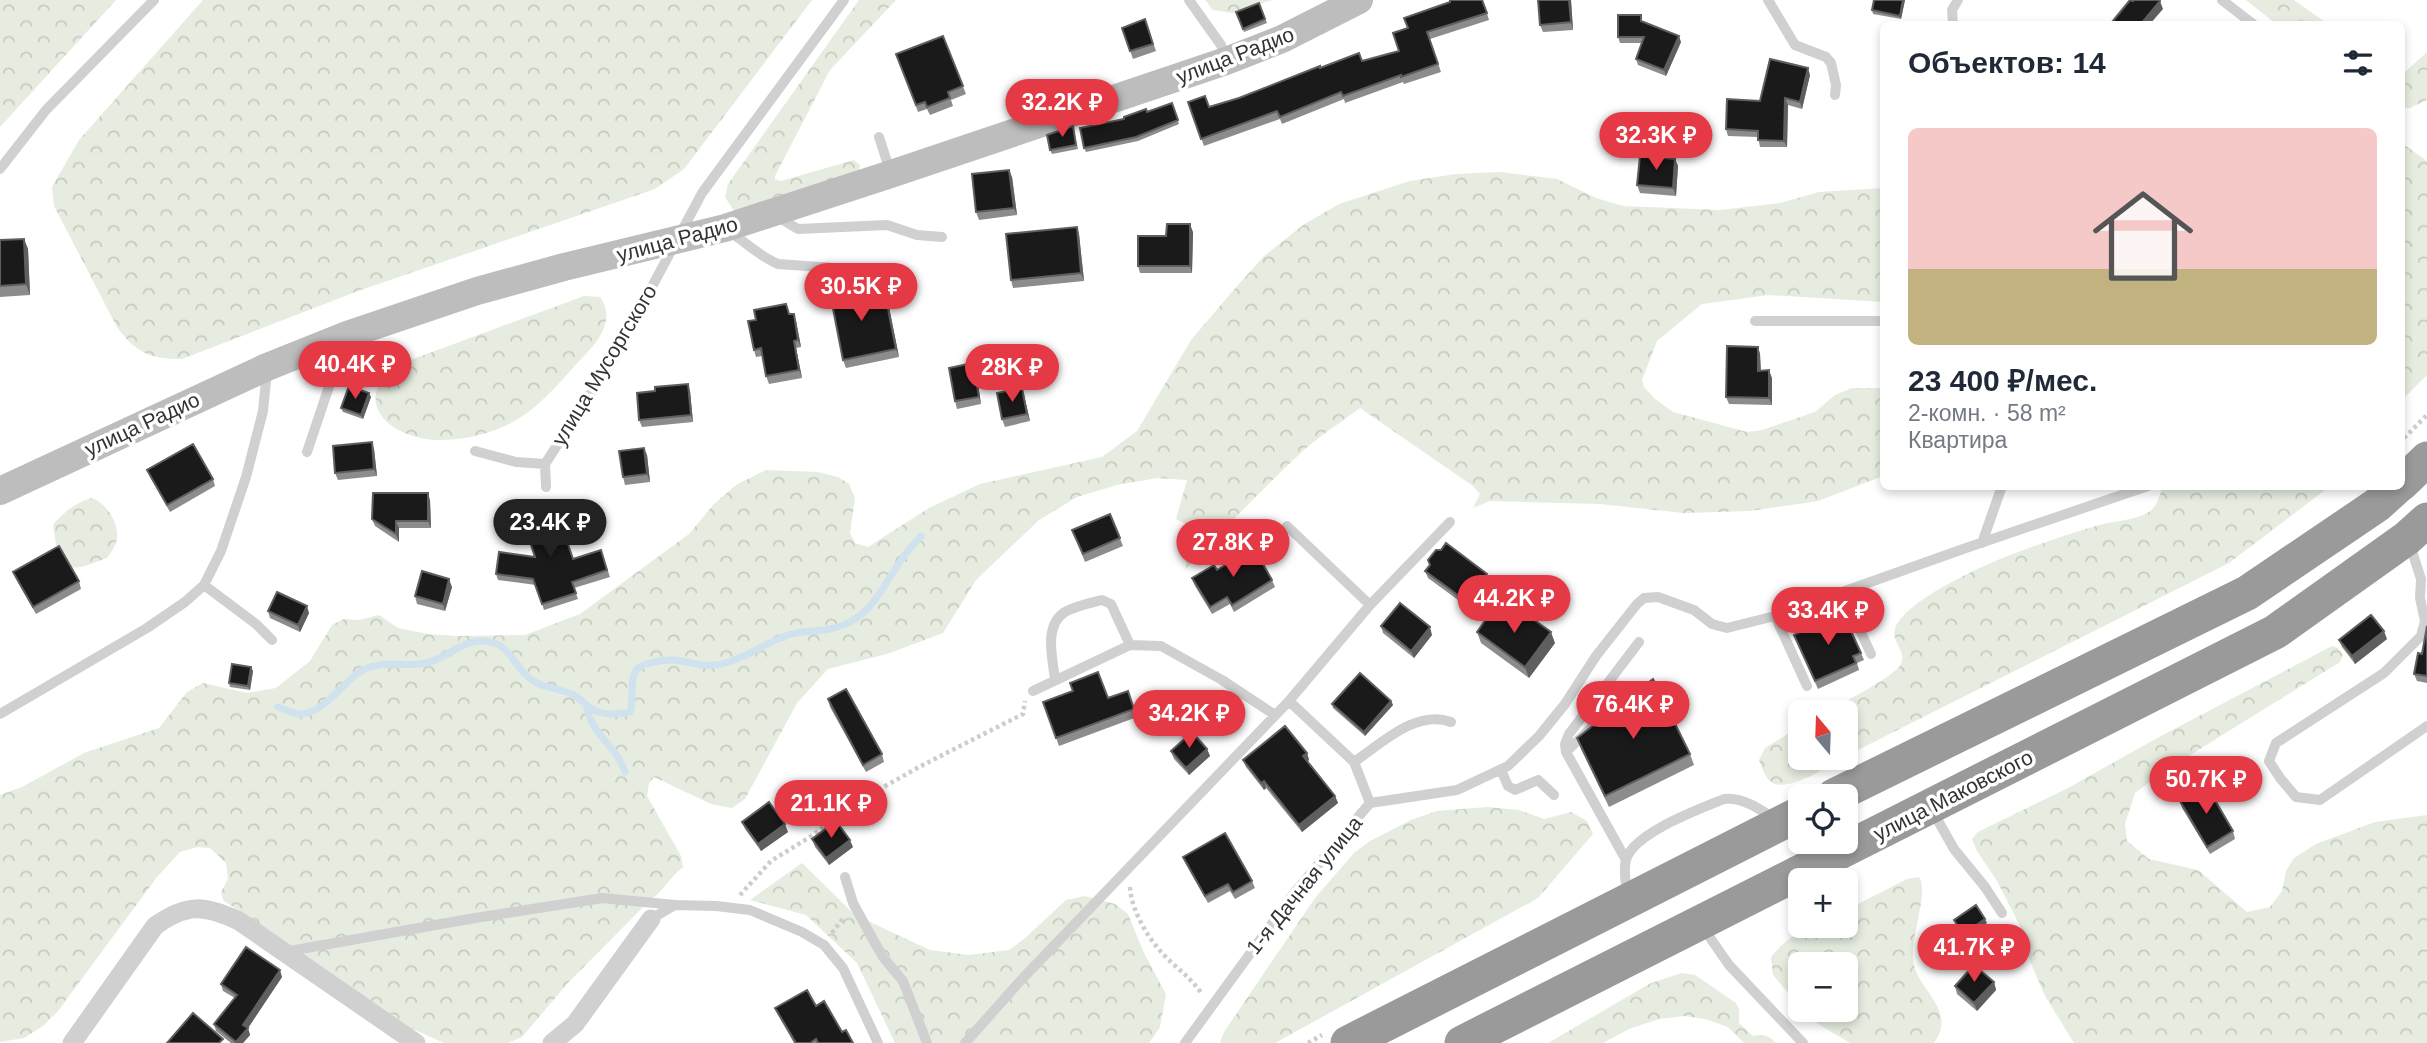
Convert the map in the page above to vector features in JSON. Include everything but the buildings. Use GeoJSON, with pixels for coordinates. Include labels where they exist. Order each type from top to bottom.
{"type":"FeatureCollection","features":[{"type":"Feature","properties":{"kind":"highway"},"geometry":{"type":"LineString","coordinates":[[1858,784],[2247,593],[2377,506],[2390,490]]}},
{"type":"Feature","properties":{"kind":"highway","name":"улица Маковского"},"geometry":{"type":"LineString","coordinates":[[1462,1043],[2275,632],[2417,529]]}},
{"type":"Feature","properties":{"kind":"highway"},"geometry":{"type":"LineString","coordinates":[[1348,1043],[1788,819]]}},
{"type":"Feature","properties":{"kind":"main road","name":"улица Радио"},"geometry":{"type":"LineString","coordinates":[[0,491],[267,367],[347,335],[477,291],[725,228],[891,174],[1226,61],[1292,34],[1359,0]]}},
{"type":"Feature","properties":{"kind":"street"},"geometry":{"type":"LineString","coordinates":[[72,1043],[155,926],[169,916],[206,908],[239,920],[416,1043]]}},
{"type":"Feature","properties":{"kind":"street"},"geometry":{"type":"LineString","coordinates":[[552,1043],[575,1024],[651,919]]}},
{"type":"Feature","properties":{"kind":"lane"},"geometry":{"type":"LineString","coordinates":[[0,169],[46,110],[154,0]]}},
{"type":"Feature","properties":{"kind":"lane","name":"улица Мусоргского"},"geometry":{"type":"LineString","coordinates":[[475,451],[516,463],[545,464],[615,356],[702,193],[844,0]]}},
{"type":"Feature","properties":{"kind":"lane"},"geometry":{"type":"LineString","coordinates":[[1189,0],[1221,46],[1226,61]]}},
{"type":"Feature","properties":{"kind":"lane"},"geometry":{"type":"LineString","coordinates":[[1768,0],[1794,45],[1826,57],[1831,63],[1836,85],[1835,95]]}},
{"type":"Feature","properties":{"kind":"lane"},"geometry":{"type":"LineString","coordinates":[[1953,21],[1952,10],[1958,0]]}},
{"type":"Feature","properties":{"kind":"lane"},"geometry":{"type":"LineString","coordinates":[[2222,0],[2249,21]]}},
{"type":"Feature","properties":{"kind":"lane"},"geometry":{"type":"LineString","coordinates":[[879,137],[891,174]]}},
{"type":"Feature","properties":{"kind":"lane"},"geometry":{"type":"LineString","coordinates":[[772,212],[798,229],[887,225],[917,235],[942,237]]}},
{"type":"Feature","properties":{"kind":"lane"},"geometry":{"type":"LineString","coordinates":[[725,228],[766,259],[778,264],[892,272]]}},
{"type":"Feature","properties":{"kind":"lane"},"geometry":{"type":"LineString","coordinates":[[1755,321],[1880,321]]}},
{"type":"Feature","properties":{"kind":"lane"},"geometry":{"type":"LineString","coordinates":[[307,452],[347,335]]}},
{"type":"Feature","properties":{"kind":"lane"},"geometry":{"type":"LineString","coordinates":[[0,714],[147,628],[185,602],[204,585],[221,551],[246,477],[263,411],[267,367]]}},
{"type":"Feature","properties":{"kind":"lane"},"geometry":{"type":"LineString","coordinates":[[545,464],[546,488]]}},
{"type":"Feature","properties":{"kind":"lane"},"geometry":{"type":"LineString","coordinates":[[1982,542],[2001,490]]}},
{"type":"Feature","properties":{"kind":"lane"},"geometry":{"type":"LineString","coordinates":[[1370,803],[1457,790],[1501,770],[1539,736],[1565,704],[1596,656],[1644,598],[1658,597],[1673,602],[1694,610],[1712,624],[1727,628],[1776,615],[2136,490]]}},
{"type":"Feature","properties":{"kind":"lane"},"geometry":{"type":"LineString","coordinates":[[965,1043],[1023,978],[1289,701],[1370,605],[1450,522]]}},
{"type":"Feature","properties":{"kind":"lane"},"geometry":{"type":"LineString","coordinates":[[1287,526],[1370,605]]}},
{"type":"Feature","properties":{"kind":"lane"},"geometry":{"type":"LineString","coordinates":[[2417,529],[2420,598],[2426,621],[2421,636],[2384,673],[2276,743],[2269,761],[2296,797],[2320,800],[2427,726]]}},
{"type":"Feature","properties":{"kind":"lane"},"geometry":{"type":"LineString","coordinates":[[204,585],[256,624],[272,640]]}},
{"type":"Feature","properties":{"kind":"lane"},"geometry":{"type":"LineString","coordinates":[[1842,592],[1871,654]]}},
{"type":"Feature","properties":{"kind":"lane"},"geometry":{"type":"LineString","coordinates":[[1055,680],[1051,644],[1054,622],[1065,612],[1102,600],[1111,604],[1130,645]]}},
{"type":"Feature","properties":{"kind":"lane"},"geometry":{"type":"LineString","coordinates":[[1776,615],[1807,686]]}},
{"type":"Feature","properties":{"kind":"lane"},"geometry":{"type":"LineString","coordinates":[[1628,901],[1626,860],[1566,752],[1565,744],[1569,734],[1639,642]]}},
{"type":"Feature","properties":{"kind":"lane"},"geometry":{"type":"LineString","coordinates":[[1033,691],[1130,645],[1161,646],[1222,680],[1275,715]]}},
{"type":"Feature","properties":{"kind":"lane","name":"1-я Дачная улица"},"geometry":{"type":"LineString","coordinates":[[1185,1043],[1295,891],[1370,803],[1354,762],[1289,701]]}},
{"type":"Feature","properties":{"kind":"lane"},"geometry":{"type":"LineString","coordinates":[[1566,752],[1616,704]]}},
{"type":"Feature","properties":{"kind":"lane"},"geometry":{"type":"LineString","coordinates":[[1354,762],[1404,728],[1430,720],[1451,722]]}},
{"type":"Feature","properties":{"kind":"lane"},"geometry":{"type":"LineString","coordinates":[[1501,770],[1508,786],[1515,790],[1538,780],[1554,794]]}},
{"type":"Feature","properties":{"kind":"lane"},"geometry":{"type":"LineString","coordinates":[[1626,860],[1635,844],[1647,835],[1724,799],[1734,798],[1788,817]]}},
{"type":"Feature","properties":{"kind":"lane"},"geometry":{"type":"LineString","coordinates":[[1931,806],[1954,849],[1985,887],[2002,914]]}},
{"type":"Feature","properties":{"kind":"lane"},"geometry":{"type":"LineString","coordinates":[[845,877],[853,903],[883,957],[903,981],[926,1043]]}},
{"type":"Feature","properties":{"kind":"lane"},"geometry":{"type":"LineString","coordinates":[[284,952],[602,898],[750,910],[802,932],[824,945],[843,968],[878,1043]]}},
{"type":"Feature","properties":{"kind":"lane"},"geometry":{"type":"LineString","coordinates":[[651,919],[675,905]]}},
{"type":"Feature","properties":{"kind":"lane"},"geometry":{"type":"LineString","coordinates":[[1700,922],[1729,965],[1803,1043]]}},
{"type":"Feature","properties":{"kind":"path"},"geometry":{"type":"LineString","coordinates":[[2408,468],[2427,415]]}},
{"type":"Feature","properties":{"kind":"path"},"geometry":{"type":"LineString","coordinates":[[732,908],[745,888],[771,861],[810,837],[857,802],[1023,714],[1027,698],[1033,691]]}},
{"type":"Feature","properties":{"kind":"path"},"geometry":{"type":"LineString","coordinates":[[1140,857],[1130,892],[1140,920],[1168,960],[1186,974],[1210,1006]]}},
{"type":"Feature","properties":{"kind":"path"},"geometry":{"type":"LineString","coordinates":[[824,945],[853,903]]}},
{"type":"Feature","properties":{"kind":"green space"},"geometry":{"type":"Polygon","coordinates":[[[0,0],[116,0],[0,127],[0,0]]]}},
{"type":"Feature","properties":{"kind":"green space"},"geometry":{"type":"Polygon","coordinates":[[[203,0],[812,0],[684,169],[655,189],[358,291],[182,359],[161,358],[137,349],[117,327],[54,206],[52,187],[79,140],[203,0]]]}},
{"type":"Feature","properties":{"kind":"green space"},"geometry":{"type":"Polygon","coordinates":[[[859,0],[896,0],[830,70],[775,179],[781,181],[854,160],[860,165],[859,172],[734,211],[725,197],[728,184],[859,0]]]}},
{"type":"Feature","properties":{"kind":"green space"},"geometry":{"type":"Polygon","coordinates":[[[1205,0],[1272,0],[1232,13],[1213,10],[1205,0]]]}},
{"type":"Feature","properties":{"kind":"green space"},"geometry":{"type":"Polygon","coordinates":[[[2246,0],[2294,0],[2324,21],[2272,21],[2246,0]]]}},
{"type":"Feature","properties":{"kind":"green space"},"geometry":{"type":"Polygon","coordinates":[[[2427,52],[2427,100],[2410,108],[2405,108],[2405,72],[2427,52]]]}},
{"type":"Feature","properties":{"kind":"green space"},"geometry":{"type":"Polygon","coordinates":[[[2405,146],[2427,161],[2427,375],[2405,397],[2405,146]]]}},
{"type":"Feature","properties":{"kind":"green space"},"geometry":{"type":"Polygon","coordinates":[[[1500,172],[1557,179],[1596,198],[1623,206],[1720,210],[1780,203],[1819,192],[1880,188],[1880,302],[1769,295],[1702,304],[1657,341],[1642,380],[1644,387],[1655,399],[1673,412],[1747,432],[1762,430],[1815,412],[1835,395],[1852,388],[1880,388],[1880,477],[1818,501],[1750,511],[1684,513],[1600,504],[1490,501],[1473,508],[1480,494],[1473,486],[1360,408],[1304,450],[1185,570],[1193,528],[1176,519],[1187,480],[1157,478],[1117,485],[1077,497],[1039,520],[976,580],[943,633],[890,653],[828,669],[797,703],[745,799],[732,808],[711,804],[654,777],[649,783],[647,796],[681,856],[683,867],[567,984],[522,1037],[508,1043],[444,1043],[411,1028],[223,900],[221,892],[228,879],[226,863],[210,848],[197,847],[180,852],[157,877],[58,1011],[43,1026],[24,1038],[0,1042],[0,795],[22,787],[84,753],[159,728],[187,692],[203,683],[247,693],[276,688],[310,661],[332,625],[344,619],[359,620],[379,615],[398,628],[428,634],[525,635],[580,614],[689,534],[713,505],[736,485],[766,470],[818,472],[838,477],[849,484],[855,498],[850,533],[855,543],[868,547],[929,508],[980,484],[1102,457],[1137,431],[1191,340],[1231,293],[1263,257],[1303,225],[1339,204],[1410,181],[1456,174],[1500,172]]]}},
{"type":"Feature","properties":{"kind":"green space"},"geometry":{"type":"Polygon","coordinates":[[[584,296],[600,297],[605,305],[606,321],[600,337],[536,406],[518,419],[478,435],[436,440],[404,433],[381,416],[376,404],[376,392],[383,379],[397,365],[584,296]]]}},
{"type":"Feature","properties":{"kind":"green space"},"geometry":{"type":"Polygon","coordinates":[[[2162,490],[2325,490],[2229,563],[1858,750],[1858,700],[1847,700],[1889,676],[1901,664],[1902,655],[1894,634],[1901,619],[1912,608],[1943,587],[2005,557],[2084,529],[2135,518],[2150,511],[2162,490]]]}},
{"type":"Feature","properties":{"kind":"green space"},"geometry":{"type":"Polygon","coordinates":[[[91,498],[102,504],[114,520],[116,544],[107,558],[82,567],[68,568],[56,544],[53,525],[70,508],[91,498]]]}},
{"type":"Feature","properties":{"kind":"green space"},"geometry":{"type":"Polygon","coordinates":[[[2332,646],[2338,648],[2343,655],[2340,662],[2166,770],[2135,793],[2125,824],[2127,841],[2149,859],[2198,870],[2247,912],[2270,907],[2282,891],[2286,871],[2294,858],[2316,844],[2375,822],[2427,815],[2427,1043],[2074,1043],[2045,996],[2030,961],[2019,924],[1972,839],[1978,832],[2068,788],[2332,646]]]}},
{"type":"Feature","properties":{"kind":"green space"},"geometry":{"type":"Polygon","coordinates":[[[1788,734],[1788,770],[1823,770],[1789,784],[1773,783],[1766,776],[1759,760],[1765,748],[1788,734]]]}},
{"type":"Feature","properties":{"kind":"green space"},"geometry":{"type":"Polygon","coordinates":[[[1487,807],[1519,810],[1544,819],[1571,812],[1587,821],[1593,834],[1538,898],[1275,1043],[1220,1043],[1224,1032],[1315,898],[1354,853],[1370,841],[1411,820],[1437,811],[1487,807]]]}},
{"type":"Feature","properties":{"kind":"green space"},"geometry":{"type":"Polygon","coordinates":[[[802,863],[855,915],[930,950],[969,955],[1009,950],[1066,900],[1085,896],[1115,904],[1128,914],[1144,953],[1166,994],[1160,1027],[1149,1043],[895,1043],[857,963],[806,915],[750,900],[802,863]]]}},
{"type":"Feature","properties":{"kind":"green space"},"geometry":{"type":"Polygon","coordinates":[[[1919,877],[1922,884],[1913,958],[1920,980],[1939,1009],[1940,1031],[1934,1043],[1850,1043],[1815,1022],[1858,1022],[1858,952],[1788,952],[1788,993],[1773,975],[1771,957],[1791,938],[1858,938],[1858,904],[1907,879],[1919,877]]]}},
{"type":"Feature","properties":{"kind":"green space"},"geometry":{"type":"Polygon","coordinates":[[[1682,973],[1695,975],[1736,1003],[1739,1023],[1753,1036],[1765,1036],[1776,1043],[1744,1043],[1728,1027],[1705,1019],[1684,1016],[1659,1019],[1629,1029],[1603,1043],[1548,1043],[1651,983],[1682,973]]]}},
{"type":"Feature","properties":{"kind":"waterway"},"geometry":{"type":"LineString","coordinates":[[278,707],[298,714],[308,713],[325,703],[363,670],[386,664],[426,663],[465,644],[479,641],[497,644],[533,681],[572,694],[594,711],[610,714],[630,712],[632,682],[636,671],[643,665],[668,660],[702,665],[724,663],[788,635],[835,628],[850,622],[874,601],[921,536]]}},
{"type":"Feature","properties":{"kind":"waterway"},"geometry":{"type":"LineString","coordinates":[[586,705],[594,725],[616,754],[625,772]]}}]}
